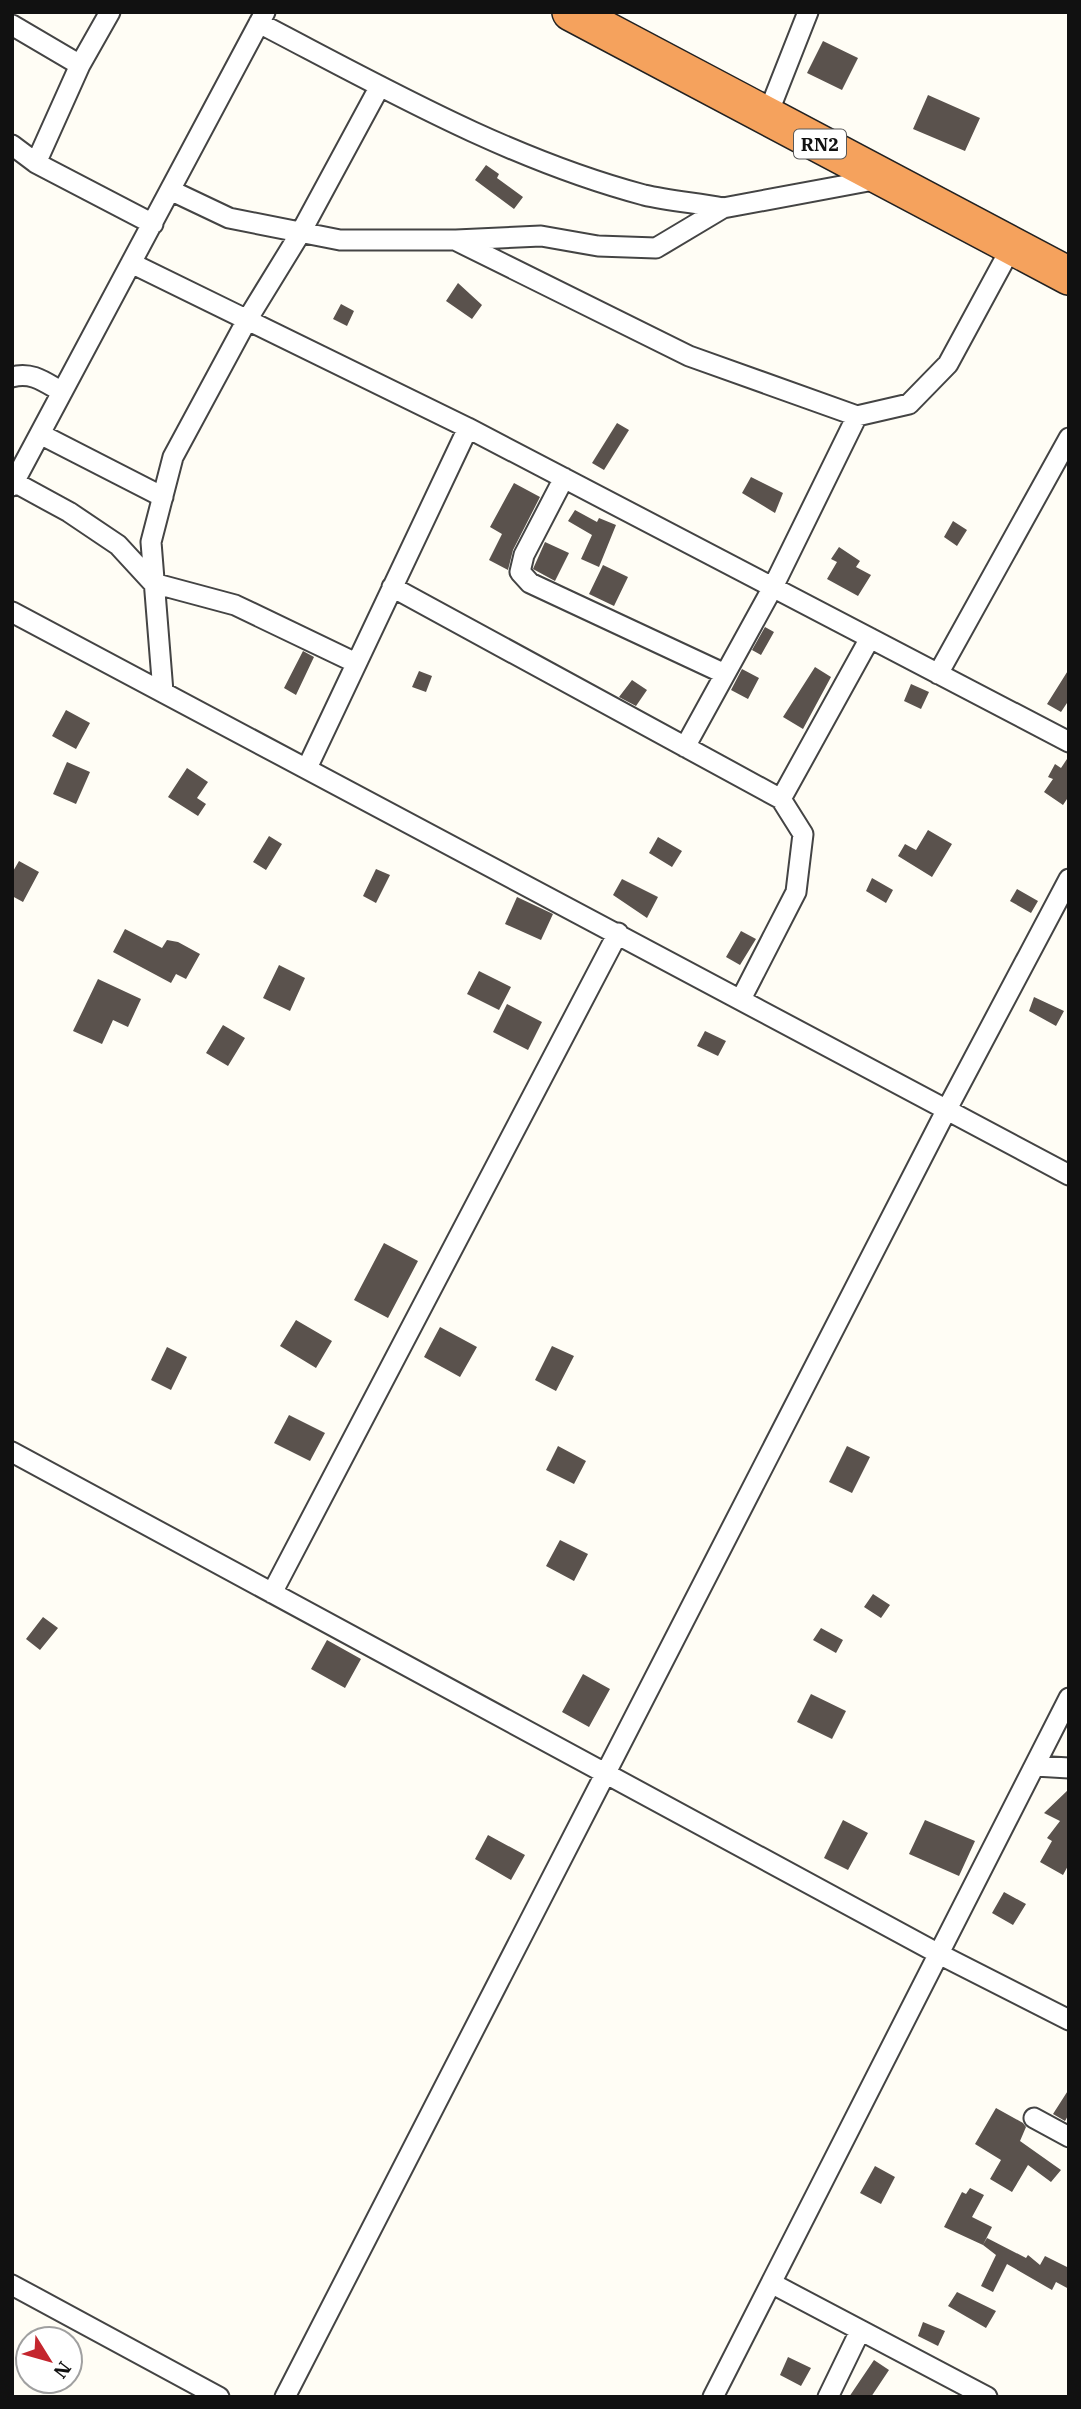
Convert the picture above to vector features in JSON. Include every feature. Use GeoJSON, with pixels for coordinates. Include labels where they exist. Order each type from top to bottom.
{"type":"FeatureCollection","features":[{"type":"Feature","properties":{"kind":"highway","name":"RN2"},"geometry":{"type":"LineString","coordinates":[[587,16],[767,116],[1069,276]]}},
{"type":"Feature","properties":{"kind":"street"},"geometry":{"type":"LineString","coordinates":[[36,163],[80,65],[110,12]]}},
{"type":"Feature","properties":{"kind":"street"},"geometry":{"type":"LineString","coordinates":[[767,116],[808,12]]}},
{"type":"Feature","properties":{"kind":"street"},"geometry":{"type":"LineString","coordinates":[[356,663],[235,605],[153,583],[117,545],[69,512],[13,484],[262,18],[380,86],[535,158],[645,195],[723,208],[884,178]]}},
{"type":"Feature","properties":{"kind":"street"},"geometry":{"type":"LineString","coordinates":[[12,25],[80,65]]}},
{"type":"Feature","properties":{"kind":"street"},"geometry":{"type":"LineString","coordinates":[[163,692],[151,542],[173,457],[247,320],[301,232],[380,86]]}},
{"type":"Feature","properties":{"kind":"street"},"geometry":{"type":"LineString","coordinates":[[12,145],[36,163],[153,223]]}},
{"type":"Feature","properties":{"kind":"street"},"geometry":{"type":"LineString","coordinates":[[170,190],[229,218],[340,240],[456,240],[541,236],[598,246],[656,248],[723,208]]}},
{"type":"Feature","properties":{"kind":"street"},"geometry":{"type":"LineString","coordinates":[[456,240],[689,356],[858,416],[909,404],[948,364],[1012,246]]}},
{"type":"Feature","properties":{"kind":"street"},"geometry":{"type":"LineString","coordinates":[[131,263],[468,428],[1069,742]]}},
{"type":"Feature","properties":{"kind":"street"},"geometry":{"type":"LineString","coordinates":[[12,377],[21,374],[37,377],[62,392]]}},
{"type":"Feature","properties":{"kind":"street"},"geometry":{"type":"LineString","coordinates":[[685,747],[773,587],[858,416]]}},
{"type":"Feature","properties":{"kind":"street"},"geometry":{"type":"LineString","coordinates":[[307,768],[468,428]]}},
{"type":"Feature","properties":{"kind":"street"},"geometry":{"type":"LineString","coordinates":[[40,434],[163,497]]}},
{"type":"Feature","properties":{"kind":"street"},"geometry":{"type":"LineString","coordinates":[[938,674],[1069,438]]}},
{"type":"Feature","properties":{"kind":"street"},"geometry":{"type":"LineString","coordinates":[[564,478],[524,555],[520,572],[530,583],[725,674]]}},
{"type":"Feature","properties":{"kind":"street"},"geometry":{"type":"LineString","coordinates":[[392,587],[782,799],[803,834],[796,892],[741,999]]}},
{"type":"Feature","properties":{"kind":"street"},"geometry":{"type":"LineString","coordinates":[[12,612],[1069,1175]]}},
{"type":"Feature","properties":{"kind":"street"},"geometry":{"type":"LineString","coordinates":[[782,799],[870,638]]}},
{"type":"Feature","properties":{"kind":"street"},"geometry":{"type":"LineString","coordinates":[[285,2397],[947,1109],[1069,879]]}},
{"type":"Feature","properties":{"kind":"street"},"geometry":{"type":"LineString","coordinates":[[272,1593],[618,933]]}},
{"type":"Feature","properties":{"kind":"street"},"geometry":{"type":"LineString","coordinates":[[12,1452],[939,1954],[1069,2020]]}},
{"type":"Feature","properties":{"kind":"street"},"geometry":{"type":"LineString","coordinates":[[713,2397],[773,2284],[1069,1698]]}},
{"type":"Feature","properties":{"kind":"street"},"geometry":{"type":"LineString","coordinates":[[1035,1766],[1069,1768]]}},
{"type":"Feature","properties":{"kind":"street"},"geometry":{"type":"LineString","coordinates":[[1034,2118],[1069,2137]]}},
{"type":"Feature","properties":{"kind":"street"},"geometry":{"type":"LineString","coordinates":[[12,2284],[219,2397]]}},
{"type":"Feature","properties":{"kind":"street"},"geometry":{"type":"LineString","coordinates":[[773,2284],[987,2397]]}},
{"type":"Feature","properties":{"kind":"street"},"geometry":{"type":"LineString","coordinates":[[828,2397],[860,2331]]}},
{"type":"Feature","properties":{"kind":"building"},"geometry":{"type":"Polygon","coordinates":[[[823,41],[858,58],[842,90],[807,73],[823,41]]]}},
{"type":"Feature","properties":{"kind":"building"},"geometry":{"type":"Polygon","coordinates":[[[928,95],[980,118],[965,151],[913,129],[928,95]]]}},
{"type":"Feature","properties":{"kind":"building"},"geometry":{"type":"Polygon","coordinates":[[[486,165],[499,174],[497,178],[523,197],[514,209],[475,180],[486,165]]]}},
{"type":"Feature","properties":{"kind":"building"},"geometry":{"type":"Polygon","coordinates":[[[458,283],[482,305],[472,319],[446,301],[458,283]]]}},
{"type":"Feature","properties":{"kind":"building"},"geometry":{"type":"Polygon","coordinates":[[[341,304],[354,311],[347,326],[333,319],[341,304]]]}},
{"type":"Feature","properties":{"kind":"building"},"geometry":{"type":"Polygon","coordinates":[[[617,423],[629,430],[604,470],[592,463],[617,423]]]}},
{"type":"Feature","properties":{"kind":"building"},"geometry":{"type":"Polygon","coordinates":[[[751,477],[783,493],[775,513],[742,493],[751,477]]]}},
{"type":"Feature","properties":{"kind":"building"},"geometry":{"type":"Polygon","coordinates":[[[514,483],[540,497],[513,550],[508,570],[489,560],[502,534],[490,527],[514,483]]]}},
{"type":"Feature","properties":{"kind":"building"},"geometry":{"type":"Polygon","coordinates":[[[575,510],[597,522],[599,518],[616,525],[599,567],[581,559],[592,535],[568,521],[575,510]]]}},
{"type":"Feature","properties":{"kind":"building"},"geometry":{"type":"Polygon","coordinates":[[[953,521],[967,530],[957,546],[944,537],[953,521]]]}},
{"type":"Feature","properties":{"kind":"building"},"geometry":{"type":"Polygon","coordinates":[[[545,542],[569,553],[555,581],[533,569],[545,542]]]}},
{"type":"Feature","properties":{"kind":"building"},"geometry":{"type":"Polygon","coordinates":[[[839,547],[860,561],[856,567],[871,575],[858,596],[827,579],[837,562],[831,559],[839,547]]]}},
{"type":"Feature","properties":{"kind":"building"},"geometry":{"type":"Polygon","coordinates":[[[603,565],[628,577],[614,606],[589,594],[603,565]]]}},
{"type":"Feature","properties":{"kind":"building"},"geometry":{"type":"Polygon","coordinates":[[[765,627],[774,632],[761,655],[752,650],[765,627]]]}},
{"type":"Feature","properties":{"kind":"building"},"geometry":{"type":"Polygon","coordinates":[[[303,651],[314,657],[296,695],[284,688],[303,651]]]}},
{"type":"Feature","properties":{"kind":"building"},"geometry":{"type":"Polygon","coordinates":[[[815,667],[831,677],[803,729],[783,717],[815,667]]]}},
{"type":"Feature","properties":{"kind":"building"},"geometry":{"type":"Polygon","coordinates":[[[742,669],[759,678],[748,699],[731,690],[742,669]]]}},
{"type":"Feature","properties":{"kind":"building"},"geometry":{"type":"Polygon","coordinates":[[[1069,669],[1069,700],[1061,712],[1047,704],[1069,669]]]}},
{"type":"Feature","properties":{"kind":"building"},"geometry":{"type":"Polygon","coordinates":[[[419,671],[432,676],[426,692],[412,687],[419,671]]]}},
{"type":"Feature","properties":{"kind":"building"},"geometry":{"type":"Polygon","coordinates":[[[632,680],[647,690],[636,706],[619,697],[632,680]]]}},
{"type":"Feature","properties":{"kind":"building"},"geometry":{"type":"Polygon","coordinates":[[[911,684],[929,692],[921,709],[904,701],[911,684]]]}},
{"type":"Feature","properties":{"kind":"building"},"geometry":{"type":"Polygon","coordinates":[[[66,710],[90,723],[76,749],[52,736],[66,710]]]}},
{"type":"Feature","properties":{"kind":"building"},"geometry":{"type":"Polygon","coordinates":[[[1069,756],[1069,796],[1063,805],[1044,792],[1053,779],[1048,777],[1055,764],[1061,768],[1069,756]]]}},
{"type":"Feature","properties":{"kind":"building"},"geometry":{"type":"Polygon","coordinates":[[[67,762],[90,772],[76,804],[53,794],[67,762]]]}},
{"type":"Feature","properties":{"kind":"building"},"geometry":{"type":"Polygon","coordinates":[[[187,768],[208,782],[197,798],[206,804],[198,816],[168,797],[187,768]]]}},
{"type":"Feature","properties":{"kind":"building"},"geometry":{"type":"Polygon","coordinates":[[[928,830],[952,844],[932,877],[898,856],[905,844],[916,850],[928,830]]]}},
{"type":"Feature","properties":{"kind":"building"},"geometry":{"type":"Polygon","coordinates":[[[269,836],[282,844],[266,870],[253,862],[269,836]]]}},
{"type":"Feature","properties":{"kind":"building"},"geometry":{"type":"Polygon","coordinates":[[[658,837],[682,851],[672,867],[649,853],[658,837]]]}},
{"type":"Feature","properties":{"kind":"building"},"geometry":{"type":"Polygon","coordinates":[[[19,861],[39,872],[23,902],[12,896],[12,873],[19,861]]]}},
{"type":"Feature","properties":{"kind":"building"},"geometry":{"type":"Polygon","coordinates":[[[376,869],[390,875],[376,903],[363,896],[376,869]]]}},
{"type":"Feature","properties":{"kind":"building"},"geometry":{"type":"Polygon","coordinates":[[[872,878],[893,890],[886,903],[866,891],[872,878]]]}},
{"type":"Feature","properties":{"kind":"building"},"geometry":{"type":"Polygon","coordinates":[[[622,879],[658,897],[647,918],[613,895],[622,879]]]}},
{"type":"Feature","properties":{"kind":"building"},"geometry":{"type":"Polygon","coordinates":[[[1017,889],[1038,901],[1031,913],[1010,901],[1017,889]]]}},
{"type":"Feature","properties":{"kind":"building"},"geometry":{"type":"Polygon","coordinates":[[[517,897],[553,914],[541,940],[505,924],[517,897]]]}},
{"type":"Feature","properties":{"kind":"building"},"geometry":{"type":"Polygon","coordinates":[[[125,929],[162,948],[167,940],[178,942],[200,954],[186,979],[176,974],[171,983],[113,952],[125,929]]]}},
{"type":"Feature","properties":{"kind":"building"},"geometry":{"type":"Polygon","coordinates":[[[741,931],[756,939],[740,965],[726,957],[741,931]]]}},
{"type":"Feature","properties":{"kind":"building"},"geometry":{"type":"Polygon","coordinates":[[[279,965],[305,978],[290,1011],[263,998],[279,965]]]}},
{"type":"Feature","properties":{"kind":"building"},"geometry":{"type":"Polygon","coordinates":[[[479,971],[511,987],[499,1010],[467,994],[479,971]]]}},
{"type":"Feature","properties":{"kind":"building"},"geometry":{"type":"Polygon","coordinates":[[[98,979],[141,999],[128,1027],[113,1020],[102,1044],[73,1031],[98,979]]]}},
{"type":"Feature","properties":{"kind":"building"},"geometry":{"type":"Polygon","coordinates":[[[1034,997],[1064,1011],[1056,1026],[1029,1011],[1034,997]]]}},
{"type":"Feature","properties":{"kind":"building"},"geometry":{"type":"Polygon","coordinates":[[[507,1004],[542,1022],[528,1050],[493,1032],[507,1004]]]}},
{"type":"Feature","properties":{"kind":"building"},"geometry":{"type":"Polygon","coordinates":[[[223,1025],[245,1038],[228,1066],[206,1053],[223,1025]]]}},
{"type":"Feature","properties":{"kind":"building"},"geometry":{"type":"Polygon","coordinates":[[[705,1031],[726,1041],[718,1056],[697,1046],[705,1031]]]}},
{"type":"Feature","properties":{"kind":"building"},"geometry":{"type":"Polygon","coordinates":[[[384,1243],[418,1261],[388,1318],[354,1300],[384,1243]]]}},
{"type":"Feature","properties":{"kind":"building"},"geometry":{"type":"Polygon","coordinates":[[[296,1320],[332,1341],[316,1368],[280,1346],[296,1320]]]}},
{"type":"Feature","properties":{"kind":"building"},"geometry":{"type":"Polygon","coordinates":[[[440,1327],[477,1347],[460,1377],[424,1357],[440,1327]]]}},
{"type":"Feature","properties":{"kind":"building"},"geometry":{"type":"Polygon","coordinates":[[[552,1346],[574,1356],[556,1391],[535,1380],[552,1346]]]}},
{"type":"Feature","properties":{"kind":"building"},"geometry":{"type":"Polygon","coordinates":[[[167,1347],[187,1357],[171,1390],[151,1380],[167,1347]]]}},
{"type":"Feature","properties":{"kind":"building"},"geometry":{"type":"Polygon","coordinates":[[[289,1415],[325,1433],[310,1461],[274,1443],[289,1415]]]}},
{"type":"Feature","properties":{"kind":"building"},"geometry":{"type":"Polygon","coordinates":[[[558,1446],[586,1461],[574,1484],[546,1470],[558,1446]]]}},
{"type":"Feature","properties":{"kind":"building"},"geometry":{"type":"Polygon","coordinates":[[[847,1446],[870,1457],[852,1493],[829,1482],[847,1446]]]}},
{"type":"Feature","properties":{"kind":"building"},"geometry":{"type":"Polygon","coordinates":[[[560,1540],[588,1554],[574,1581],[546,1566],[560,1540]]]}},
{"type":"Feature","properties":{"kind":"building"},"geometry":{"type":"Polygon","coordinates":[[[873,1594],[890,1605],[881,1618],[864,1607],[873,1594]]]}},
{"type":"Feature","properties":{"kind":"building"},"geometry":{"type":"Polygon","coordinates":[[[43,1617],[58,1628],[40,1650],[26,1639],[43,1617]]]}},
{"type":"Feature","properties":{"kind":"building"},"geometry":{"type":"Polygon","coordinates":[[[821,1628],[843,1640],[836,1653],[813,1640],[821,1628]]]}},
{"type":"Feature","properties":{"kind":"building"},"geometry":{"type":"Polygon","coordinates":[[[327,1640],[361,1659],[345,1688],[311,1669],[327,1640]]]}},
{"type":"Feature","properties":{"kind":"building"},"geometry":{"type":"Polygon","coordinates":[[[583,1674],[610,1689],[589,1727],[562,1712],[583,1674]]]}},
{"type":"Feature","properties":{"kind":"building"},"geometry":{"type":"Polygon","coordinates":[[[811,1694],[846,1711],[832,1739],[797,1722],[811,1694]]]}},
{"type":"Feature","properties":{"kind":"building"},"geometry":{"type":"Polygon","coordinates":[[[1069,1789],[1069,1864],[1063,1875],[1040,1862],[1052,1841],[1047,1838],[1060,1821],[1044,1813],[1069,1789]]]}},
{"type":"Feature","properties":{"kind":"building"},"geometry":{"type":"Polygon","coordinates":[[[843,1820],[868,1833],[848,1870],[824,1858],[843,1820]]]}},
{"type":"Feature","properties":{"kind":"building"},"geometry":{"type":"Polygon","coordinates":[[[925,1820],[975,1841],[959,1876],[909,1854],[925,1820]]]}},
{"type":"Feature","properties":{"kind":"building"},"geometry":{"type":"Polygon","coordinates":[[[488,1835],[525,1855],[511,1880],[475,1859],[488,1835]]]}},
{"type":"Feature","properties":{"kind":"building"},"geometry":{"type":"Polygon","coordinates":[[[1004,1892],[1026,1904],[1013,1925],[992,1913],[1004,1892]]]}},
{"type":"Feature","properties":{"kind":"building"},"geometry":{"type":"Polygon","coordinates":[[[1069,2089],[1069,2114],[1065,2121],[1053,2114],[1069,2089]]]}},
{"type":"Feature","properties":{"kind":"building"},"geometry":{"type":"Polygon","coordinates":[[[996,2108],[1023,2123],[1026,2127],[1020,2141],[1061,2170],[1051,2182],[1028,2165],[1012,2192],[990,2179],[1001,2160],[975,2144],[996,2108]]]}},
{"type":"Feature","properties":{"kind":"building"},"geometry":{"type":"Polygon","coordinates":[[[875,2166],[895,2177],[881,2204],[860,2193],[875,2166]]]}},
{"type":"Feature","properties":{"kind":"building"},"geometry":{"type":"Polygon","coordinates":[[[970,2188],[984,2195],[972,2217],[992,2227],[983,2245],[944,2227],[962,2192],[966,2194],[970,2188]]]}},
{"type":"Feature","properties":{"kind":"building"},"geometry":{"type":"Polygon","coordinates":[[[987,2238],[1026,2258],[1028,2255],[1040,2265],[1045,2256],[1069,2268],[1069,2289],[1056,2282],[1052,2290],[1007,2264],[993,2292],[981,2286],[996,2255],[983,2245],[987,2238]]]}},
{"type":"Feature","properties":{"kind":"building"},"geometry":{"type":"Polygon","coordinates":[[[957,2292],[996,2311],[986,2328],[948,2306],[957,2292]]]}},
{"type":"Feature","properties":{"kind":"building"},"geometry":{"type":"Polygon","coordinates":[[[923,2322],[945,2331],[938,2346],[918,2336],[923,2322]]]}},
{"type":"Feature","properties":{"kind":"building"},"geometry":{"type":"Polygon","coordinates":[[[788,2357],[811,2368],[801,2386],[780,2375],[788,2357]]]}},
{"type":"Feature","properties":{"kind":"building"},"geometry":{"type":"Polygon","coordinates":[[[874,2360],[889,2370],[871,2397],[849,2397],[874,2360]]]}}]}
